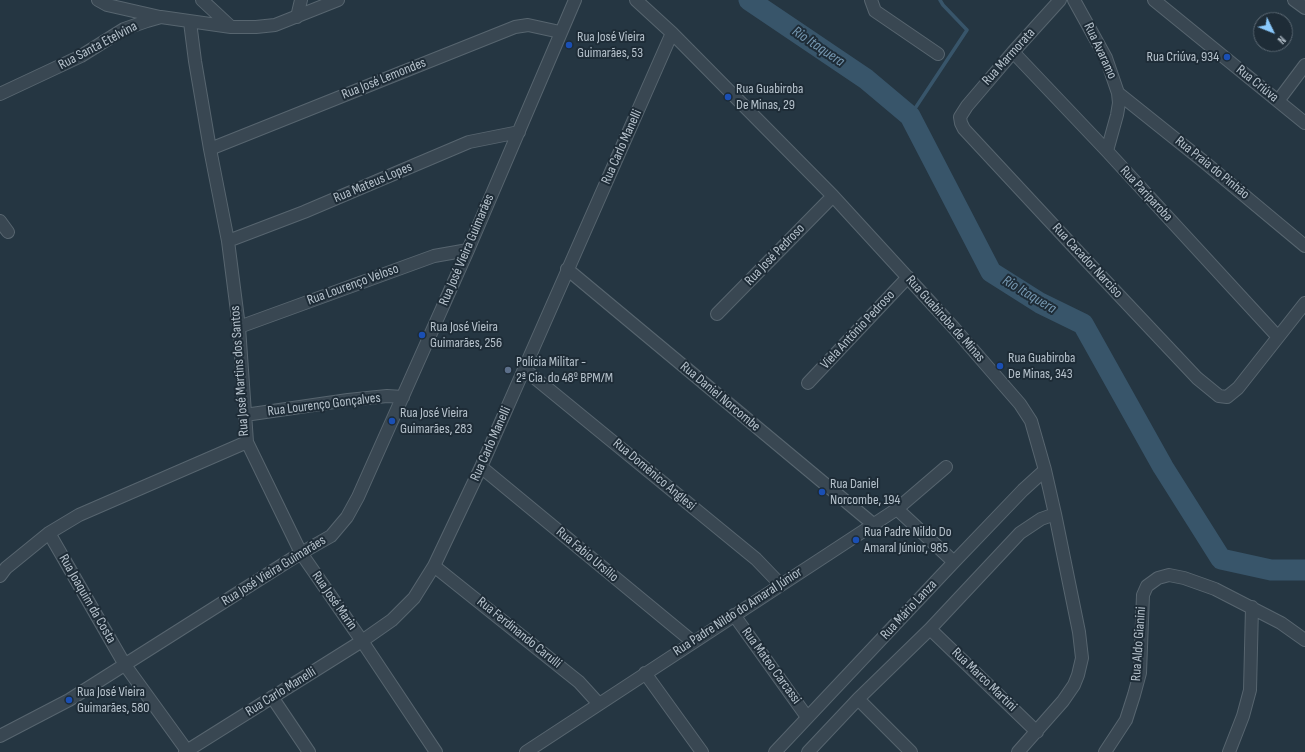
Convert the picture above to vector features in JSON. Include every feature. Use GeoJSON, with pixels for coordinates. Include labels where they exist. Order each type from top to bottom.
{"type":"FeatureCollection","features":[{"type":"Feature","properties":{"kind":"street"},"geometry":{"type":"LineString","coordinates":[[98,0],[107,5],[161,17]]}},
{"type":"Feature","properties":{"kind":"street"},"geometry":{"type":"LineString","coordinates":[[202,0],[231,27]]}},
{"type":"Feature","properties":{"kind":"street"},"geometry":{"type":"LineString","coordinates":[[297,17],[300,0]]}},
{"type":"Feature","properties":{"kind":"street","name":"Rua Santa Etelvina"},"geometry":{"type":"LineString","coordinates":[[0,94],[81,56],[124,29],[161,17],[231,27],[256,27],[275,25],[338,0]]}},
{"type":"Feature","properties":{"kind":"street","name":"Rua José Vieira Guimarães"},"geometry":{"type":"LineString","coordinates":[[0,736],[69,700],[301,553],[331,536],[347,517],[358,497],[468,250],[575,0]]}},
{"type":"Feature","properties":{"kind":"street","name":"Rua Guabiroba de Minas"},"geometry":{"type":"LineString","coordinates":[[636,0],[672,33],[833,196],[908,277],[1020,404],[1031,421],[1045,470],[1055,514],[1079,632],[1082,658],[1074,685],[1063,701],[1018,752]]}},
{"type":"Feature","properties":{"kind":"street"},"geometry":{"type":"LineString","coordinates":[[871,0],[875,11],[938,54]]}},
{"type":"Feature","properties":{"kind":"street","name":"Rua Marmorata"},"geometry":{"type":"LineString","coordinates":[[960,117],[967,106],[1013,52],[1060,0]]}},
{"type":"Feature","properties":{"kind":"street","name":"Rua Avaramo"},"geometry":{"type":"LineString","coordinates":[[1074,0],[1106,58],[1118,93],[1119,103],[1117,115],[1107,151]]}},
{"type":"Feature","properties":{"kind":"street","name":"Rua Criúva"},"geometry":{"type":"LineString","coordinates":[[1154,0],[1305,123]]}},
{"type":"Feature","properties":{"kind":"street"},"geometry":{"type":"LineString","coordinates":[[1294,0],[1305,8]]}},
{"type":"Feature","properties":{"kind":"street","name":"Rua José Martins dos Santos"},"geometry":{"type":"LineString","coordinates":[[0,576],[6,568],[49,533],[79,515],[247,442],[239,327],[228,241],[210,149],[190,22]]}},
{"type":"Feature","properties":{"kind":"street","name":"Rua José Lemondes"},"geometry":{"type":"LineString","coordinates":[[210,149],[515,27],[528,25],[560,32]]}},
{"type":"Feature","properties":{"kind":"street","name":"Rua Carlo Manelli"},"geometry":{"type":"LineString","coordinates":[[187,752],[362,641],[392,620],[414,598],[434,566],[481,467],[672,33]]}},
{"type":"Feature","properties":{"kind":"street","name":"Rua Pariparoba"},"geometry":{"type":"LineString","coordinates":[[1013,52],[1107,151],[1278,337]]}},
{"type":"Feature","properties":{"kind":"street"},"geometry":{"type":"LineString","coordinates":[[1278,101],[1305,65]]}},
{"type":"Feature","properties":{"kind":"street","name":"Rua Praia do Pinhão"},"geometry":{"type":"LineString","coordinates":[[1118,93],[1204,161],[1305,246]]}},
{"type":"Feature","properties":{"kind":"street","name":"Rua Cacador Narciso"},"geometry":{"type":"LineString","coordinates":[[960,117],[961,123],[972,138],[1197,378],[1214,393],[1223,397],[1231,395],[1278,337]]}},
{"type":"Feature","properties":{"kind":"street","name":"Rua Mateus Lopes"},"geometry":{"type":"LineString","coordinates":[[228,241],[304,212],[469,142],[519,132]]}},
{"type":"Feature","properties":{"kind":"street","name":"Rua José Pedroso"},"geometry":{"type":"LineString","coordinates":[[717,314],[833,196]]}},
{"type":"Feature","properties":{"kind":"street"},"geometry":{"type":"LineString","coordinates":[[0,220],[8,232]]}},
{"type":"Feature","properties":{"kind":"street","name":"Rua Lourenço Veloso"},"geometry":{"type":"LineString","coordinates":[[239,327],[434,256],[468,250]]}},
{"type":"Feature","properties":{"kind":"street","name":"Rua Daniel Norcombe"},"geometry":{"type":"LineString","coordinates":[[567,270],[873,524]]}},
{"type":"Feature","properties":{"kind":"street","name":"Viela Antônio Pedroso"},"geometry":{"type":"LineString","coordinates":[[808,383],[908,277]]}},
{"type":"Feature","properties":{"kind":"street"},"geometry":{"type":"LineString","coordinates":[[1278,337],[1305,303]]}},
{"type":"Feature","properties":{"kind":"street","name":"Rua Domênico Anglesi"},"geometry":{"type":"LineString","coordinates":[[524,369],[756,559],[780,584]]}},
{"type":"Feature","properties":{"kind":"street","name":"Rua Lourenço Gonçalves"},"geometry":{"type":"LineString","coordinates":[[245,415],[348,400],[387,396],[402,397]]}},
{"type":"Feature","properties":{"kind":"street","name":"Rua José Marin"},"geometry":{"type":"LineString","coordinates":[[247,442],[301,553],[436,752]]}},
{"type":"Feature","properties":{"kind":"street","name":"Rua Fabio Ursílio"},"geometry":{"type":"LineString","coordinates":[[481,467],[693,642]]}},
{"type":"Feature","properties":{"kind":"street","name":"Rua Padre Nildo do Amaral Júnior"},"geometry":{"type":"LineString","coordinates":[[526,752],[780,584],[897,509],[946,467]]}},
{"type":"Feature","properties":{"kind":"street","name":"Rua Mário Lanza"},"geometry":{"type":"LineString","coordinates":[[775,752],[954,562],[1023,490],[1045,470]]}},
{"type":"Feature","properties":{"kind":"street"},"geometry":{"type":"LineString","coordinates":[[897,509],[954,562]]}},
{"type":"Feature","properties":{"kind":"street","name":"Rua Mário Lanza"},"geometry":{"type":"LineString","coordinates":[[808,752],[858,699],[930,629],[1020,533],[1041,519],[1055,514]]}},
{"type":"Feature","properties":{"kind":"street","name":"Rua Joaquim da Costa"},"geometry":{"type":"LineString","coordinates":[[49,533],[125,665],[187,752]]}},
{"type":"Feature","properties":{"kind":"street","name":"Rua Ferdinando Carulli"},"geometry":{"type":"LineString","coordinates":[[434,566],[579,682],[599,704]]}},
{"type":"Feature","properties":{"kind":"street","name":"Rua Aldo Gianini"},"geometry":{"type":"LineString","coordinates":[[1105,752],[1126,720],[1136,688],[1140,673],[1143,627],[1143,595],[1147,586],[1158,578],[1169,575],[1184,578],[1214,589],[1281,623],[1305,640]]}},
{"type":"Feature","properties":{"kind":"street"},"geometry":{"type":"LineString","coordinates":[[1229,752],[1243,716],[1250,690],[1252,607]]}},
{"type":"Feature","properties":{"kind":"street","name":"Rua Mateo Carcassi"},"geometry":{"type":"LineString","coordinates":[[734,615],[807,717]]}},
{"type":"Feature","properties":{"kind":"street","name":"Rua Marco Martini"},"geometry":{"type":"LineString","coordinates":[[930,629],[1037,732]]}},
{"type":"Feature","properties":{"kind":"street"},"geometry":{"type":"LineString","coordinates":[[645,673],[702,752]]}},
{"type":"Feature","properties":{"kind":"street"},"geometry":{"type":"LineString","coordinates":[[272,697],[309,752]]}},
{"type":"Feature","properties":{"kind":"street"},"geometry":{"type":"LineString","coordinates":[[858,699],[910,752]]}},
{"type":"Feature","properties":{"kind":"waterway","name":"Rio Itaquera"},"geometry":{"type":"LineString","coordinates":[[749,0],[866,79],[910,116],[991,272],[1040,303],[1083,324],[1163,467],[1221,559],[1271,570],[1305,570]]}},
{"type":"Feature","properties":{"kind":"waterway"},"geometry":{"type":"LineString","coordinates":[[910,116],[967,30],[940,0]]}},
{"type":"Feature","properties":{"kind":"place","name":"Rua José Vieira Guimarães, 53"},"geometry":{"type":"Point","coordinates":[569,45]}},
{"type":"Feature","properties":{"kind":"place","name":"Rua Criúva, 934"},"geometry":{"type":"Point","coordinates":[1227,57]}},
{"type":"Feature","properties":{"kind":"place","name":"Rua Guabiroba De Minas, 29"},"geometry":{"type":"Point","coordinates":[728,97]}},
{"type":"Feature","properties":{"kind":"place","name":"Rua José Vieira Guimarães, 256"},"geometry":{"type":"Point","coordinates":[422,335]}},
{"type":"Feature","properties":{"kind":"place","name":"Rua Guabiroba De Minas, 343"},"geometry":{"type":"Point","coordinates":[1000,366]}},
{"type":"Feature","properties":{"kind":"place","name":"Polícia Militar - 2ª Cia. do 48º BPM/M"},"geometry":{"type":"Point","coordinates":[508,370]}},
{"type":"Feature","properties":{"kind":"place","name":"Rua José Vieira Guimarães, 283"},"geometry":{"type":"Point","coordinates":[392,421]}},
{"type":"Feature","properties":{"kind":"place","name":"Rua Daniel Norcombe, 194"},"geometry":{"type":"Point","coordinates":[822,492]}},
{"type":"Feature","properties":{"kind":"place","name":"Rua Padre Nildo Do Amaral Júnior, 985"},"geometry":{"type":"Point","coordinates":[856,540]}},
{"type":"Feature","properties":{"kind":"place","name":"Rua José Vieira Guimarães, 580"},"geometry":{"type":"Point","coordinates":[69,700]}}]}
